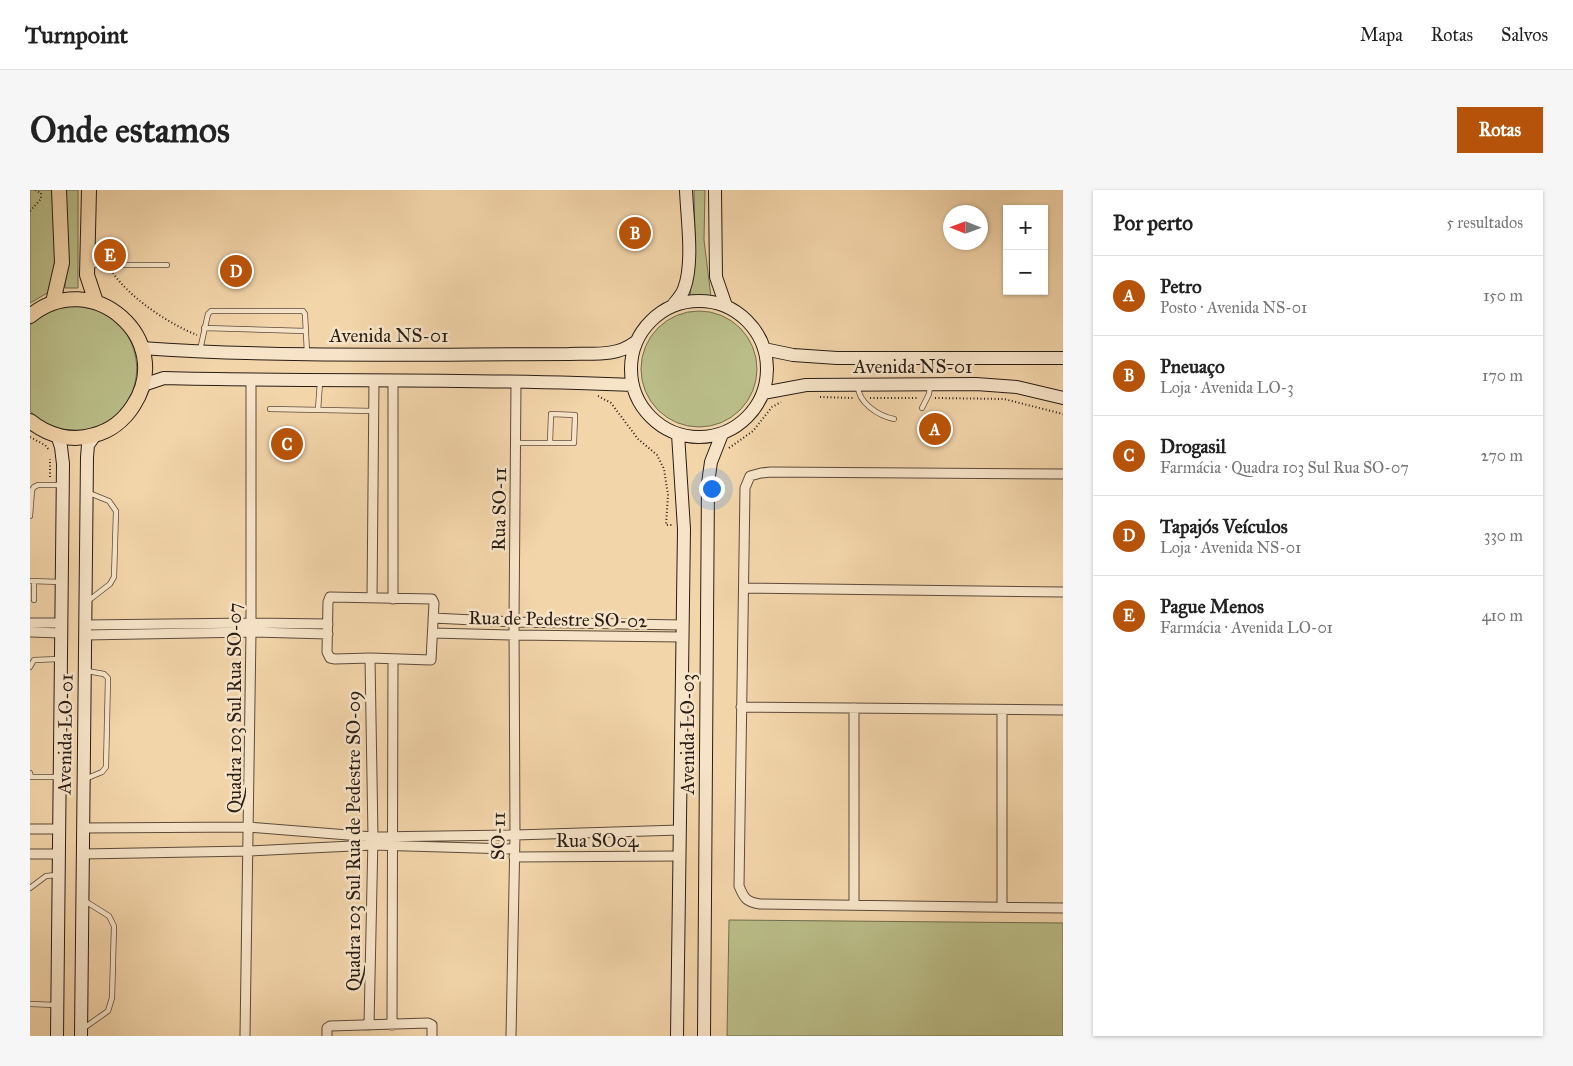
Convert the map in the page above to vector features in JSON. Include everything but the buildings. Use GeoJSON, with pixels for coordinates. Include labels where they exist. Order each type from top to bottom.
{"type":"FeatureCollection","features":[{"type":"Feature","properties":{"kind":"main road"},"geometry":{"type":"LineString","coordinates":[[53,302],[62,263],[59,190]]}},
{"type":"Feature","properties":{"kind":"main road"},"geometry":{"type":"LineString","coordinates":[[89,190],[87,275],[96,302]]}},
{"type":"Feature","properties":{"kind":"main road"},"geometry":{"type":"LineString","coordinates":[[30,316],[53,302],[76,298],[96,302],[112,309],[126,321],[137,336],[142,348],[145,366],[142,385],[135,403],[125,417],[109,429],[95,435],[74,438],[44,430],[30,421]]}},
{"type":"Feature","properties":{"kind":"street"},"geometry":{"type":"LineString","coordinates":[[673,306],[684,291],[688,274],[689,252],[686,190]]}},
{"type":"Feature","properties":{"kind":"street"},"geometry":{"type":"LineString","coordinates":[[715,190],[716,277],[726,306]]}},
{"type":"Feature","properties":{"kind":"street"},"geometry":{"type":"LineString","coordinates":[[691,301],[708,301],[726,306],[745,317],[759,335],[766,355],[768,378],[763,394],[749,417],[731,431],[710,438],[688,438],[667,430],[650,417],[637,398],[631,377],[634,343],[654,317],[673,306],[691,301]]}},
{"type":"Feature","properties":{"kind":"street","name":"Avenida NS-01"},"geometry":{"type":"LineString","coordinates":[[142,348],[200,352],[609,353],[623,350],[634,343]]}},
{"type":"Feature","properties":{"kind":"street","name":"Avenida NS-01"},"geometry":{"type":"LineString","coordinates":[[764,348],[793,355],[838,358],[1063,358]]}},
{"type":"Feature","properties":{"kind":"street"},"geometry":{"type":"LineString","coordinates":[[142,385],[164,378],[633,385]]}},
{"type":"Feature","properties":{"kind":"street","name":"Quadra 103 Sul Rua SO-07"},"geometry":{"type":"LineString","coordinates":[[246,1036],[251,628],[251,379]]}},
{"type":"Feature","properties":{"kind":"street"},"geometry":{"type":"LineString","coordinates":[[372,598],[374,380]]}},
{"type":"Feature","properties":{"kind":"street"},"geometry":{"type":"LineString","coordinates":[[392,599],[393,380]]}},
{"type":"Feature","properties":{"kind":"street","name":"Rua SO-11"},"geometry":{"type":"LineString","coordinates":[[514,635],[516,383]]}},
{"type":"Feature","properties":{"kind":"street","name":"Avenida NS-01"},"geometry":{"type":"LineString","coordinates":[[763,394],[806,385],[976,384],[1017,387],[1063,398]]}},
{"type":"Feature","properties":{"kind":"street","name":"Avenida LO-03"},"geometry":{"type":"LineString","coordinates":[[677,1036],[684,529],[678,434]]}},
{"type":"Feature","properties":{"kind":"street","name":"Avenida LO-03"},"geometry":{"type":"LineString","coordinates":[[704,1036],[708,483],[711,462],[722,434]]}},
{"type":"Feature","properties":{"kind":"street","name":"Avenida LO-01"},"geometry":{"type":"LineString","coordinates":[[57,435],[62,452],[57,1036]]}},
{"type":"Feature","properties":{"kind":"street","name":"Avenida LO-01"},"geometry":{"type":"LineString","coordinates":[[81,1033],[86,492],[87,452],[90,442],[95,435]]}},
{"type":"Feature","properties":{"kind":"street"},"geometry":{"type":"LineString","coordinates":[[1063,474],[771,472],[753,475],[747,481],[745,488],[741,707],[740,886],[744,898],[760,904],[1063,908]]}},
{"type":"Feature","properties":{"kind":"street"},"geometry":{"type":"LineString","coordinates":[[744,588],[1063,592]]}},
{"type":"Feature","properties":{"kind":"street"},"geometry":{"type":"LineString","coordinates":[[330,598],[392,599],[431,598],[434,601],[431,660],[332,658],[327,653],[328,602],[330,598]]}},
{"type":"Feature","properties":{"kind":"street","name":"Rua de Pedestre SO-02"},"geometry":{"type":"LineString","coordinates":[[433,618],[682,631]]}},
{"type":"Feature","properties":{"kind":"street"},"geometry":{"type":"LineString","coordinates":[[30,623],[61,628]]}},
{"type":"Feature","properties":{"kind":"street"},"geometry":{"type":"LineString","coordinates":[[85,630],[251,628],[328,624]]}},
{"type":"Feature","properties":{"kind":"street"},"geometry":{"type":"LineString","coordinates":[[30,632],[61,628]]}},
{"type":"Feature","properties":{"kind":"street"},"geometry":{"type":"LineString","coordinates":[[251,628],[328,634]]}},
{"type":"Feature","properties":{"kind":"street","name":"Rua de Pedestre SO-02"},"geometry":{"type":"LineString","coordinates":[[433,633],[514,635],[682,631]]}},
{"type":"Feature","properties":{"kind":"street","name":"SO-11"},"geometry":{"type":"LineString","coordinates":[[511,1036],[515,835],[514,635]]}},
{"type":"Feature","properties":{"kind":"street","name":"Quadra 103 Sul Rua de Pedestre SO-09"},"geometry":{"type":"LineString","coordinates":[[369,1025],[373,841],[370,658]]}},
{"type":"Feature","properties":{"kind":"street","name":"Quadra 103 Sul Rua de Pedestre SO-09"},"geometry":{"type":"LineString","coordinates":[[392,1025],[393,659]]}},
{"type":"Feature","properties":{"kind":"street"},"geometry":{"type":"LineString","coordinates":[[741,707],[1063,710]]}},
{"type":"Feature","properties":{"kind":"street"},"geometry":{"type":"LineString","coordinates":[[854,708],[854,905]]}},
{"type":"Feature","properties":{"kind":"street"},"geometry":{"type":"LineString","coordinates":[[1002,710],[1002,907]]}},
{"type":"Feature","properties":{"kind":"street"},"geometry":{"type":"LineString","coordinates":[[83,828],[249,827],[373,841]]}},
{"type":"Feature","properties":{"kind":"street"},"geometry":{"type":"LineString","coordinates":[[30,829],[59,829]]}},
{"type":"Feature","properties":{"kind":"street"},"geometry":{"type":"LineString","coordinates":[[83,854],[249,851],[373,841],[680,830]]}},
{"type":"Feature","properties":{"kind":"street","name":"Rua SO04"},"geometry":{"type":"LineString","coordinates":[[392,841],[514,853],[680,856]]}},
{"type":"Feature","properties":{"kind":"street"},"geometry":{"type":"LineString","coordinates":[[30,854],[58,854]]}},
{"type":"Feature","properties":{"kind":"street"},"geometry":{"type":"LineString","coordinates":[[327,1036],[327,1028],[330,1026],[430,1024],[432,1025],[432,1036]]}},
{"type":"Feature","properties":{"kind":"lane"},"geometry":{"type":"LineString","coordinates":[[87,265],[167,266]]}},
{"type":"Feature","properties":{"kind":"lane"},"geometry":{"type":"LineString","coordinates":[[200,352],[204,328],[208,314],[211,311],[303,311],[305,314],[307,353]]}},
{"type":"Feature","properties":{"kind":"lane"},"geometry":{"type":"LineString","coordinates":[[204,328],[306,331]]}},
{"type":"Feature","properties":{"kind":"lane"},"geometry":{"type":"LineString","coordinates":[[318,410],[320,381]]}},
{"type":"Feature","properties":{"kind":"lane"},"geometry":{"type":"LineString","coordinates":[[858,385],[860,396],[867,405],[882,416],[894,419]]}},
{"type":"Feature","properties":{"kind":"lane"},"geometry":{"type":"LineString","coordinates":[[922,408],[929,394],[930,385]]}},
{"type":"Feature","properties":{"kind":"lane"},"geometry":{"type":"LineString","coordinates":[[270,409],[374,411]]}},
{"type":"Feature","properties":{"kind":"lane"},"geometry":{"type":"LineString","coordinates":[[516,443],[550,443],[574,443],[575,414],[551,414],[550,443]]}},
{"type":"Feature","properties":{"kind":"lane"},"geometry":{"type":"LineString","coordinates":[[30,516],[32,490],[34,487],[38,485],[62,485]]}},
{"type":"Feature","properties":{"kind":"lane"},"geometry":{"type":"LineString","coordinates":[[85,603],[110,584],[114,577],[116,511],[109,501],[86,492]]}},
{"type":"Feature","properties":{"kind":"lane"},"geometry":{"type":"LineString","coordinates":[[34,600],[32,581],[61,582]]}},
{"type":"Feature","properties":{"kind":"lane"},"geometry":{"type":"LineString","coordinates":[[30,667],[34,660],[60,659]]}},
{"type":"Feature","properties":{"kind":"lane"},"geometry":{"type":"LineString","coordinates":[[84,670],[104,674],[108,678],[106,768],[102,772],[84,780]]}},
{"type":"Feature","properties":{"kind":"lane"},"geometry":{"type":"LineString","coordinates":[[30,774],[31,777],[59,777]]}},
{"type":"Feature","properties":{"kind":"lane"},"geometry":{"type":"LineString","coordinates":[[30,888],[46,876],[58,875]]}},
{"type":"Feature","properties":{"kind":"lane"},"geometry":{"type":"LineString","coordinates":[[81,1033],[108,1011],[112,998],[114,926],[109,916],[82,900]]}},
{"type":"Feature","properties":{"kind":"lane"},"geometry":{"type":"LineString","coordinates":[[30,1004],[57,1005]]}},
{"type":"Feature","properties":{"kind":"path"},"geometry":{"type":"LineString","coordinates":[[30,211],[42,199],[41,194],[34,190]]}},
{"type":"Feature","properties":{"kind":"path"},"geometry":{"type":"LineString","coordinates":[[108,265],[123,287],[169,322],[202,338]]}},
{"type":"Feature","properties":{"kind":"path"},"geometry":{"type":"LineString","coordinates":[[30,438],[45,445],[50,450],[50,479]]}},
{"type":"Feature","properties":{"kind":"green space"},"geometry":{"type":"Polygon","coordinates":[[[30,190],[56,190],[56,278],[49,292],[30,303],[30,190]]]}},
{"type":"Feature","properties":{"kind":"green space"},"geometry":{"type":"Polygon","coordinates":[[[65,190],[78,190],[78,288],[65,288],[65,190]]]}},
{"type":"Feature","properties":{"kind":"green space"},"geometry":{"type":"Polygon","coordinates":[[[694,190],[705,190],[704,240],[711,297],[690,296],[695,239],[694,190]]]}},
{"type":"Feature","properties":{"kind":"green space"},"geometry":{"type":"Polygon","coordinates":[[[73,305],[99,310],[118,323],[130,340],[136,358],[136,376],[132,394],[122,409],[108,421],[91,428],[70,430],[48,424],[30,411],[30,325],[50,310],[73,305]]]}},
{"type":"Feature","properties":{"kind":"green space"},"geometry":{"type":"Polygon","coordinates":[[[699,311],[721,315],[740,328],[753,347],[757,369],[753,391],[740,410],[721,423],[699,427],[677,423],[658,410],[645,391],[641,369],[645,347],[658,328],[677,315],[699,311]]]}},
{"type":"Feature","properties":{"kind":"green space"},"geometry":{"type":"Polygon","coordinates":[[[729,920],[1063,923],[1063,1036],[727,1036],[729,920]]]}},
{"type":"Feature","properties":{"kind":"place","name":"Pneuaço"},"geometry":{"type":"Point","coordinates":[635,233]}},
{"type":"Feature","properties":{"kind":"place","name":"Pague Menos"},"geometry":{"type":"Point","coordinates":[110,255]}},
{"type":"Feature","properties":{"kind":"place","name":"Tapajós Veículos"},"geometry":{"type":"Point","coordinates":[236,271]}},
{"type":"Feature","properties":{"kind":"place","name":"Petro"},"geometry":{"type":"Point","coordinates":[935,429]}},
{"type":"Feature","properties":{"kind":"place","name":"Drogasil"},"geometry":{"type":"Point","coordinates":[287,444]}}]}
